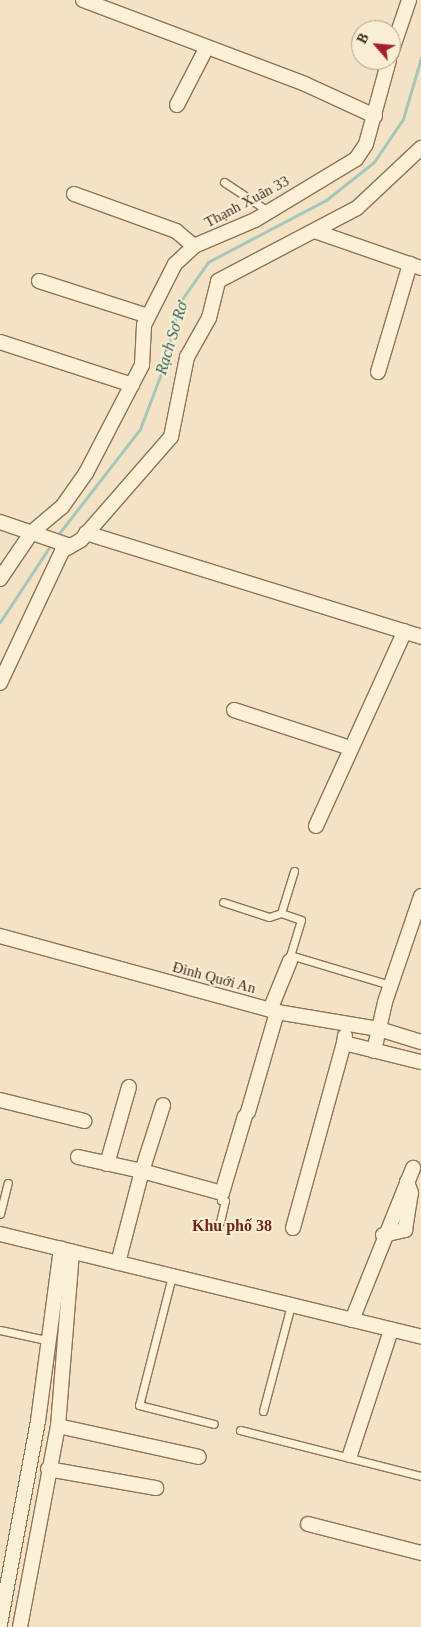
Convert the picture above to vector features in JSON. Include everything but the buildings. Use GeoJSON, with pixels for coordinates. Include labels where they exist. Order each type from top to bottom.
{"type":"FeatureCollection","features":[{"type":"Feature","properties":{"kind":"street"},"geometry":{"type":"LineString","coordinates":[[83,0],[207,47],[375,116]]}},
{"type":"Feature","properties":{"kind":"street"},"geometry":{"type":"LineString","coordinates":[[401,24],[409,0]]}},
{"type":"Feature","properties":{"kind":"street"},"geometry":{"type":"LineString","coordinates":[[177,105],[207,47]]}},
{"type":"Feature","properties":{"kind":"street","name":"Thạnh Xuân 33"},"geometry":{"type":"LineString","coordinates":[[0,579],[37,532],[62,507],[86,473],[142,365],[148,316],[175,264],[194,246],[268,211],[356,160],[375,116],[386,70]]}},
{"type":"Feature","properties":{"kind":"street"},"geometry":{"type":"LineString","coordinates":[[0,683],[62,551],[67,544],[86,533],[171,437],[187,357],[209,318],[218,281],[317,232],[357,208],[421,148]]}},
{"type":"Feature","properties":{"kind":"street"},"geometry":{"type":"LineString","coordinates":[[74,194],[176,231],[194,246]]}},
{"type":"Feature","properties":{"kind":"street"},"geometry":{"type":"LineString","coordinates":[[317,232],[416,266],[378,372]]}},
{"type":"Feature","properties":{"kind":"street"},"geometry":{"type":"LineString","coordinates":[[39,282],[148,316]]}},
{"type":"Feature","properties":{"kind":"street"},"geometry":{"type":"LineString","coordinates":[[0,342],[132,385]]}},
{"type":"Feature","properties":{"kind":"street"},"geometry":{"type":"LineString","coordinates":[[0,522],[37,532],[67,544]]}},
{"type":"Feature","properties":{"kind":"street"},"geometry":{"type":"LineString","coordinates":[[86,533],[421,636]]}},
{"type":"Feature","properties":{"kind":"street"},"geometry":{"type":"LineString","coordinates":[[316,826],[404,631]]}},
{"type":"Feature","properties":{"kind":"street"},"geometry":{"type":"LineString","coordinates":[[234,710],[350,748]]}},
{"type":"Feature","properties":{"kind":"street"},"geometry":{"type":"LineString","coordinates":[[374,1051],[390,985],[421,896]]}},
{"type":"Feature","properties":{"kind":"street","name":"Đình Quới An"},"geometry":{"type":"LineString","coordinates":[[0,936],[274,1011],[379,1029],[421,1042]]}},
{"type":"Feature","properties":{"kind":"street"},"geometry":{"type":"LineString","coordinates":[[78,1157],[142,1171],[222,1193],[290,961]]}},
{"type":"Feature","properties":{"kind":"street"},"geometry":{"type":"LineString","coordinates":[[292,1228],[348,1025]]}},
{"type":"Feature","properties":{"kind":"street"},"geometry":{"type":"LineString","coordinates":[[344,1043],[421,1062]]}},
{"type":"Feature","properties":{"kind":"street"},"geometry":{"type":"LineString","coordinates":[[107,1164],[129,1087]]}},
{"type":"Feature","properties":{"kind":"street"},"geometry":{"type":"LineString","coordinates":[[0,1100],[84,1121]]}},
{"type":"Feature","properties":{"kind":"street"},"geometry":{"type":"LineString","coordinates":[[118,1263],[142,1171],[162,1105]]}},
{"type":"Feature","properties":{"kind":"street"},"geometry":{"type":"LineString","coordinates":[[352,1320],[383,1235],[405,1230],[411,1193],[407,1182],[413,1168]]}},
{"type":"Feature","properties":{"kind":"street"},"geometry":{"type":"LineString","coordinates":[[0,1234],[421,1337]]}},
{"type":"Feature","properties":{"kind":"street"},"geometry":{"type":"LineString","coordinates":[[0,1624],[4,1585],[38,1421],[46,1340],[66,1251]]}},
{"type":"Feature","properties":{"kind":"street"},"geometry":{"type":"LineString","coordinates":[[20,1627],[48,1469],[58,1426],[66,1251]]}},
{"type":"Feature","properties":{"kind":"street"},"geometry":{"type":"LineString","coordinates":[[350,1455],[390,1330]]}},
{"type":"Feature","properties":{"kind":"street"},"geometry":{"type":"LineString","coordinates":[[58,1426],[199,1457]]}},
{"type":"Feature","properties":{"kind":"street"},"geometry":{"type":"LineString","coordinates":[[48,1469],[156,1488]]}},
{"type":"Feature","properties":{"kind":"street"},"geometry":{"type":"LineString","coordinates":[[308,1524],[421,1554]]}},
{"type":"Feature","properties":{"kind":"lane"},"geometry":{"type":"LineString","coordinates":[[224,182],[268,211]]}},
{"type":"Feature","properties":{"kind":"lane"},"geometry":{"type":"LineString","coordinates":[[281,913],[294,871]]}},
{"type":"Feature","properties":{"kind":"lane"},"geometry":{"type":"LineString","coordinates":[[223,902],[269,917],[281,913],[301,920],[291,956],[390,985]]}},
{"type":"Feature","properties":{"kind":"lane"},"geometry":{"type":"LineString","coordinates":[[0,1214],[8,1183]]}},
{"type":"Feature","properties":{"kind":"lane"},"geometry":{"type":"LineString","coordinates":[[220,1222],[225,1201],[221,1200],[222,1193]]}},
{"type":"Feature","properties":{"kind":"lane"},"geometry":{"type":"LineString","coordinates":[[172,1276],[138,1405],[214,1424]]}},
{"type":"Feature","properties":{"kind":"lane"},"geometry":{"type":"LineString","coordinates":[[263,1411],[291,1305]]}},
{"type":"Feature","properties":{"kind":"lane"},"geometry":{"type":"LineString","coordinates":[[0,1330],[46,1340]]}},
{"type":"Feature","properties":{"kind":"lane"},"geometry":{"type":"LineString","coordinates":[[240,1430],[350,1455],[421,1476]]}},
{"type":"Feature","properties":{"kind":"waterway","name":"Rạch Sơ Rơ"},"geometry":{"type":"LineString","coordinates":[[57,536],[140,429],[163,368],[180,302],[208,262],[326,200],[374,162],[403,119],[421,58]]}},
{"type":"Feature","properties":{"kind":"waterway","name":"Rạch Sơ Rơ"},"geometry":{"type":"LineString","coordinates":[[0,622],[52,543]]}},
{"type":"Feature","properties":{"kind":"district","name":"Khu phố 38"},"geometry":{"type":"Point","coordinates":[232,1226]}}]}
